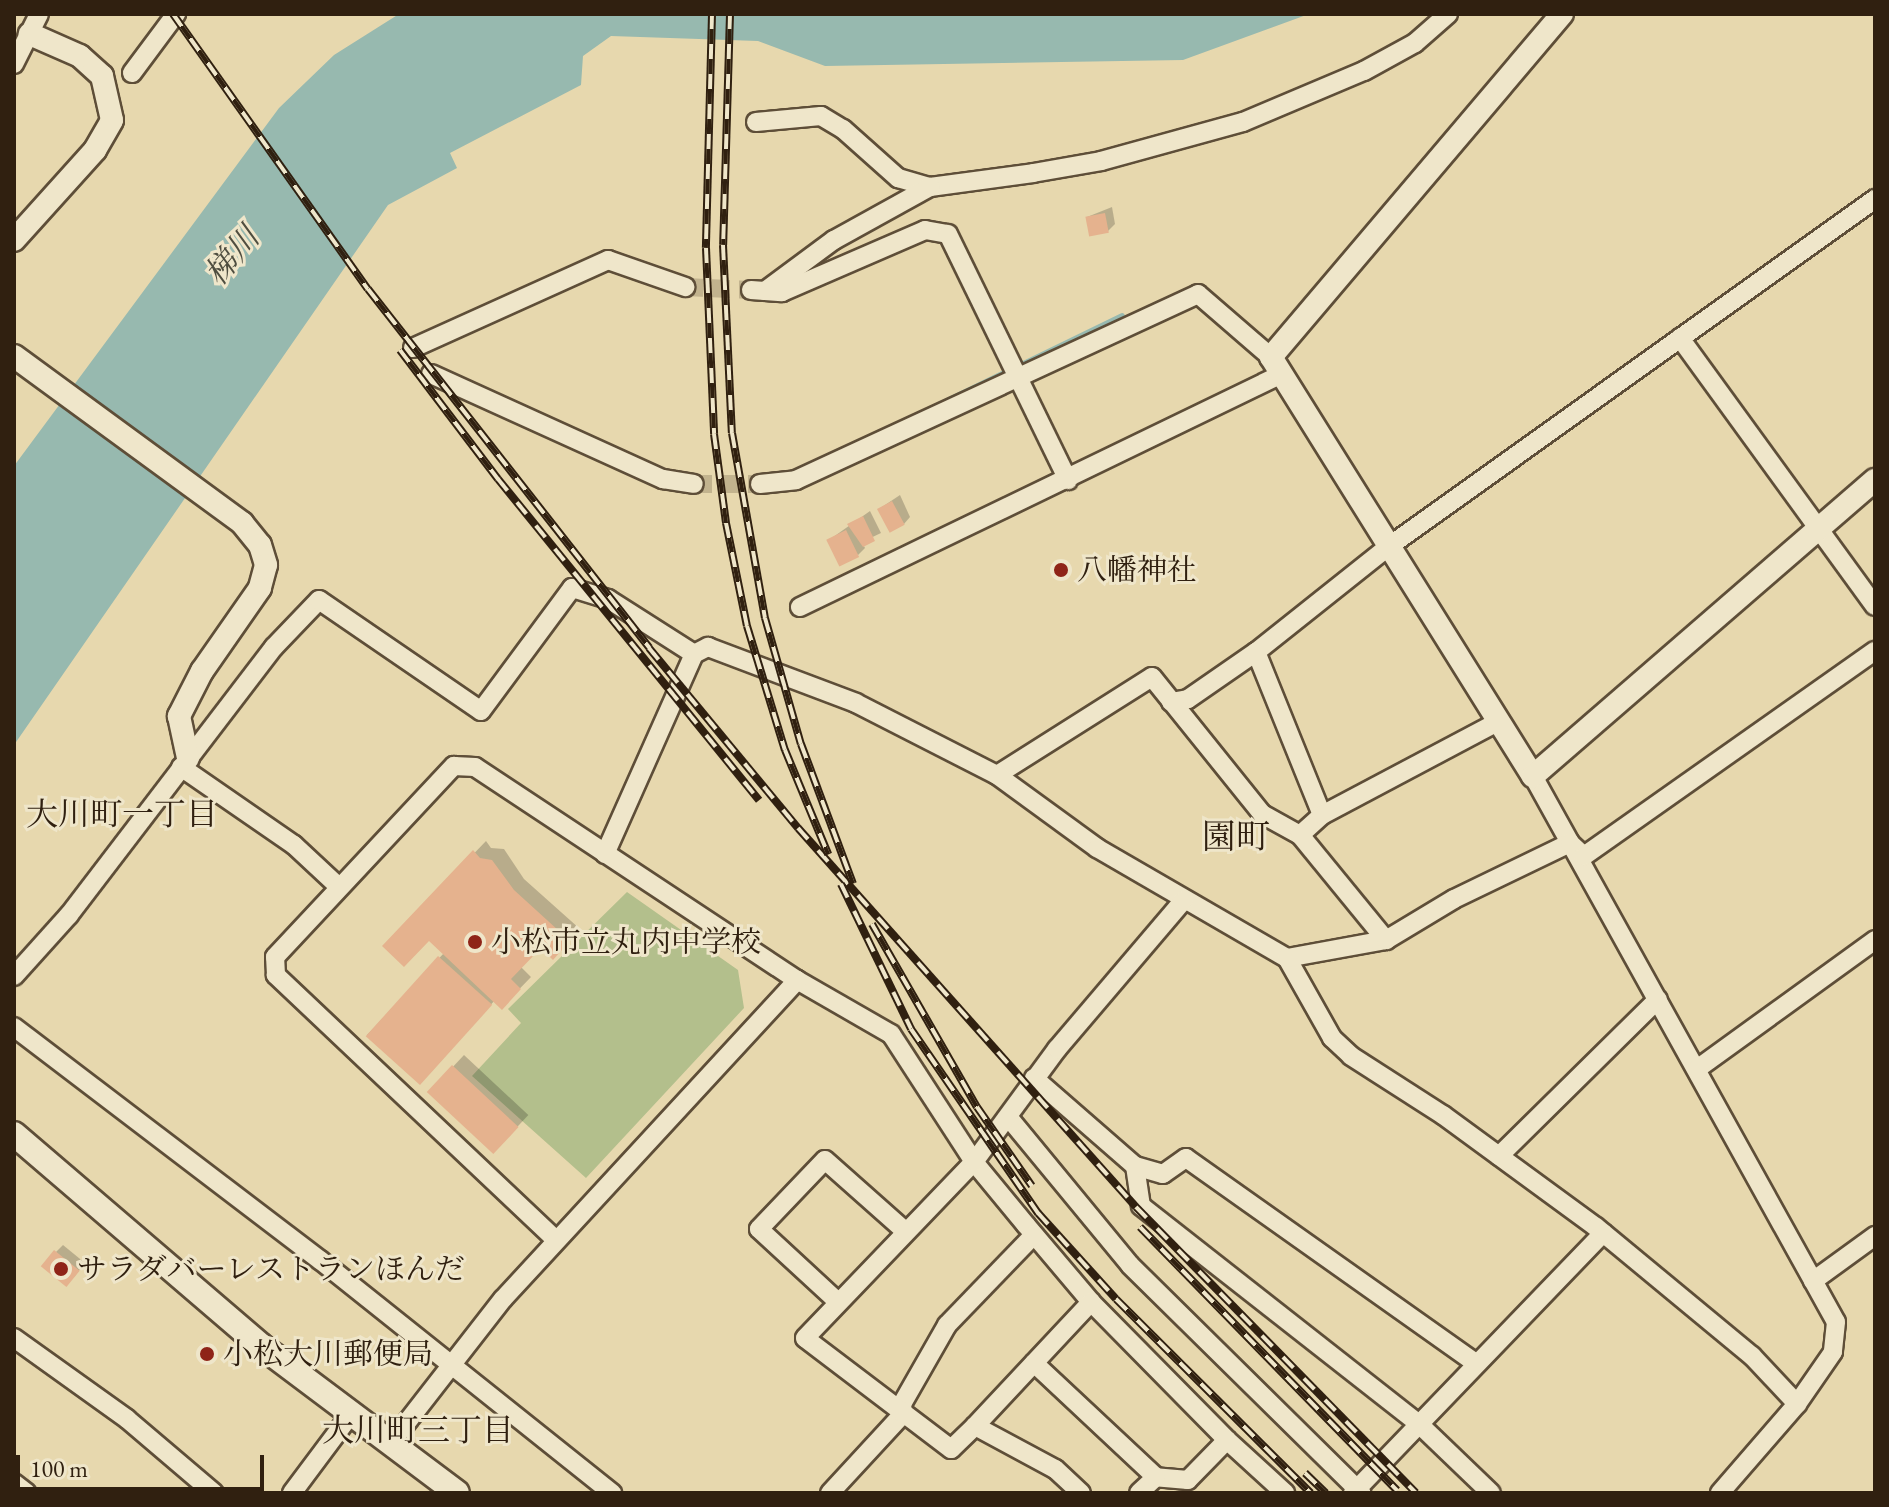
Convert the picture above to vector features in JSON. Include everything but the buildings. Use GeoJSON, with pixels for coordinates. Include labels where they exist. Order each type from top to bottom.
{"type":"FeatureCollection","features":[{"type":"Feature","properties":{"kind":"main road"},"geometry":{"type":"LineString","coordinates":[[15,1136],[260,1345],[457,1493]]}},
{"type":"Feature","properties":{"kind":"street"},"geometry":{"type":"LineString","coordinates":[[132,73],[176,14]]}},
{"type":"Feature","properties":{"kind":"street"},"geometry":{"type":"LineString","coordinates":[[1068,480],[948,234],[925,230],[782,292],[758,291],[834,240],[930,187],[1101,161],[1243,122],[1364,71],[1415,43],[1448,14]]}},
{"type":"Feature","properties":{"kind":"street"},"geometry":{"type":"LineString","coordinates":[[800,607],[1068,480],[1276,366],[1562,14]]}},
{"type":"Feature","properties":{"kind":"street"},"geometry":{"type":"LineString","coordinates":[[14,64],[34,24],[80,56],[102,76],[112,120],[95,150],[14,240]]}},
{"type":"Feature","properties":{"kind":"street"},"geometry":{"type":"LineString","coordinates":[[756,122],[821,116],[843,129],[898,178],[930,187]]}},
{"type":"Feature","properties":{"kind":"street"},"geometry":{"type":"LineString","coordinates":[[1171,702],[1188,699],[1256,652],[1388,547],[1875,199]]}},
{"type":"Feature","properties":{"kind":"street"},"geometry":{"type":"LineString","coordinates":[[413,348],[608,260],[685,287]]}},
{"type":"Feature","properties":{"kind":"street"},"geometry":{"type":"LineString","coordinates":[[760,484],[796,480],[1198,294],[1276,366],[1533,776],[1836,1322],[1833,1352],[1797,1404],[1720,1493]]}},
{"type":"Feature","properties":{"kind":"street"},"geometry":{"type":"LineString","coordinates":[[1680,338],[1875,606]]}},
{"type":"Feature","properties":{"kind":"street"},"geometry":{"type":"LineString","coordinates":[[14,356],[242,523],[260,545],[263,576],[252,603],[202,671],[179,716],[185,762],[294,845],[339,887]]}},
{"type":"Feature","properties":{"kind":"street"},"geometry":{"type":"LineString","coordinates":[[431,374],[663,479],[694,484]]}},
{"type":"Feature","properties":{"kind":"street"},"geometry":{"type":"LineString","coordinates":[[1533,776],[1875,480]]}},
{"type":"Feature","properties":{"kind":"street"},"geometry":{"type":"LineString","coordinates":[[14,976],[69,915],[274,647],[319,600],[481,711],[572,588],[608,599],[694,654]]}},
{"type":"Feature","properties":{"kind":"street"},"geometry":{"type":"LineString","coordinates":[[605,854],[694,654],[708,647],[856,703],[997,775],[1097,848],[1287,958],[1332,1038],[1603,1233],[1752,1356],[1797,1404]]}},
{"type":"Feature","properties":{"kind":"street"},"geometry":{"type":"LineString","coordinates":[[1570,843],[1584,856],[1875,651]]}},
{"type":"Feature","properties":{"kind":"street"},"geometry":{"type":"LineString","coordinates":[[1256,652],[1322,815]]}},
{"type":"Feature","properties":{"kind":"street"},"geometry":{"type":"LineString","coordinates":[[997,775],[1152,677],[1262,814],[1300,835],[1386,940]]}},
{"type":"Feature","properties":{"kind":"street"},"geometry":{"type":"LineString","coordinates":[[1300,835],[1322,815],[1498,722]]}},
{"type":"Feature","properties":{"kind":"street"},"geometry":{"type":"LineString","coordinates":[[556,1240],[276,975],[275,957],[454,766],[475,767],[797,980],[891,1034],[974,1162],[1091,1302],[1227,1440],[1285,1493]]}},
{"type":"Feature","properties":{"kind":"street"},"geometry":{"type":"LineString","coordinates":[[1287,958],[1386,940],[1454,899],[1570,843]]}},
{"type":"Feature","properties":{"kind":"street"},"geometry":{"type":"LineString","coordinates":[[1091,1302],[951,1449],[805,1338],[837,1301],[974,1162],[1009,1118],[1034,1078],[1184,900]]}},
{"type":"Feature","properties":{"kind":"street"},"geometry":{"type":"LineString","coordinates":[[1697,1069],[1875,940]]}},
{"type":"Feature","properties":{"kind":"street"},"geometry":{"type":"LineString","coordinates":[[390,1444],[449,1366],[556,1240],[797,980]]}},
{"type":"Feature","properties":{"kind":"street"},"geometry":{"type":"LineString","coordinates":[[1499,1156],[1658,999]]}},
{"type":"Feature","properties":{"kind":"street"},"geometry":{"type":"LineString","coordinates":[[14,1027],[320,1260],[612,1493]]}},
{"type":"Feature","properties":{"kind":"street"},"geometry":{"type":"LineString","coordinates":[[1034,1078],[1135,1166],[1163,1174],[1186,1158],[1476,1363]]}},
{"type":"Feature","properties":{"kind":"street"},"geometry":{"type":"LineString","coordinates":[[1009,1118],[1130,1265],[1357,1492],[1418,1423],[1603,1233]]}},
{"type":"Feature","properties":{"kind":"street"},"geometry":{"type":"LineString","coordinates":[[837,1301],[759,1229],[825,1160],[905,1231]]}},
{"type":"Feature","properties":{"kind":"street"},"geometry":{"type":"LineString","coordinates":[[1135,1166],[1141,1206],[1418,1423],[1491,1493]]}},
{"type":"Feature","properties":{"kind":"street"},"geometry":{"type":"LineString","coordinates":[[830,1493],[903,1414],[902,1404],[947,1325],[1034,1235]]}},
{"type":"Feature","properties":{"kind":"street"},"geometry":{"type":"LineString","coordinates":[[1813,1281],[1875,1236]]}},
{"type":"Feature","properties":{"kind":"street"},"geometry":{"type":"LineString","coordinates":[[14,1338],[127,1419],[214,1493]]}},
{"type":"Feature","properties":{"kind":"street"},"geometry":{"type":"LineString","coordinates":[[1034,1363],[1156,1477],[1188,1480],[1227,1440]]}},
{"type":"Feature","properties":{"kind":"street"},"geometry":{"type":"LineString","coordinates":[[292,1493],[351,1414]]}},
{"type":"Feature","properties":{"kind":"street"},"geometry":{"type":"LineString","coordinates":[[975,1426],[1055,1469],[1081,1493]]}},
{"type":"Feature","properties":{"kind":"street"},"geometry":{"type":"LineString","coordinates":[[1139,1493],[1156,1477]]}},
{"type":"Feature","properties":{"kind":"street"},"geometry":{"type":"LineString","coordinates":[[14,1483],[27,1493]]}},
{"type":"Feature","properties":{"kind":"green space"},"geometry":{"type":"Polygon","coordinates":[[[627,892],[738,970],[744,1008],[586,1178],[472,1076],[521,1023],[508,1009],[627,892]]]}},
{"type":"Feature","properties":{"kind":"water","name":"梯川"},"geometry":{"type":"Polygon","coordinates":[[[399,14],[1309,14],[1183,60],[825,66],[758,41],[611,36],[583,56],[581,85],[450,153],[457,168],[388,205],[14,745],[14,466],[279,108],[334,55],[399,14]]]}},
{"type":"Feature","properties":{"kind":"waterway"},"geometry":{"type":"LineString","coordinates":[[1021,364],[1122,315]]}},
{"type":"Feature","properties":{"kind":"waterway"},"geometry":{"type":"LineString","coordinates":[[930,408],[1006,371]]}},
{"type":"Feature","properties":{"kind":"tunnel"},"geometry":{"type":"LineString","coordinates":[[685,287],[751,290]]}},
{"type":"Feature","properties":{"kind":"tunnel"},"geometry":{"type":"LineString","coordinates":[[694,484],[760,484]]}},
{"type":"Feature","properties":{"kind":"railway"},"geometry":{"type":"LineString","coordinates":[[173,14],[368,289],[649,648],[798,828],[1136,1207],[1416,1493]]}},
{"type":"Feature","properties":{"kind":"railway"},"geometry":{"type":"LineString","coordinates":[[712,14],[706,248],[714,434],[726,523],[747,626],[785,750],[828,854]]}},
{"type":"Feature","properties":{"kind":"railway"},"geometry":{"type":"LineString","coordinates":[[730,14],[723,245],[732,433],[765,618],[801,744],[853,884]]}},
{"type":"Feature","properties":{"kind":"railway"},"geometry":{"type":"LineString","coordinates":[[400,350],[498,479],[759,800]]}},
{"type":"Feature","properties":{"kind":"railway"},"geometry":{"type":"LineString","coordinates":[[841,884],[911,1029],[1038,1213],[1116,1299],[1311,1493]]}},
{"type":"Feature","properties":{"kind":"railway"},"geometry":{"type":"LineString","coordinates":[[872,924],[977,1107],[1032,1186]]}},
{"type":"Feature","properties":{"kind":"railway"},"geometry":{"type":"LineString","coordinates":[[1140,1227],[1397,1490]]}},
{"type":"Feature","properties":{"kind":"railway"},"geometry":{"type":"LineString","coordinates":[[1305,1473],[1326,1493]]}},
{"type":"Feature","properties":{"kind":"place","name":"八幡神社"},"geometry":{"type":"Point","coordinates":[1061,570]}},
{"type":"Feature","properties":{"kind":"place","name":"小松市立丸内中学校"},"geometry":{"type":"Point","coordinates":[475,942]}},
{"type":"Feature","properties":{"kind":"place","name":"サラダバーレストランほんだ"},"geometry":{"type":"Point","coordinates":[61,1269]}},
{"type":"Feature","properties":{"kind":"place","name":"小松大川郵便局"},"geometry":{"type":"Point","coordinates":[207,1354]}},
{"type":"Feature","properties":{"kind":"district","name":"大川町一丁目"},"geometry":{"type":"Point","coordinates":[122,814]}},
{"type":"Feature","properties":{"kind":"district","name":"園町"},"geometry":{"type":"Point","coordinates":[1236,837]}},
{"type":"Feature","properties":{"kind":"district","name":"大川町三丁目"},"geometry":{"type":"Point","coordinates":[418,1430]}}]}
